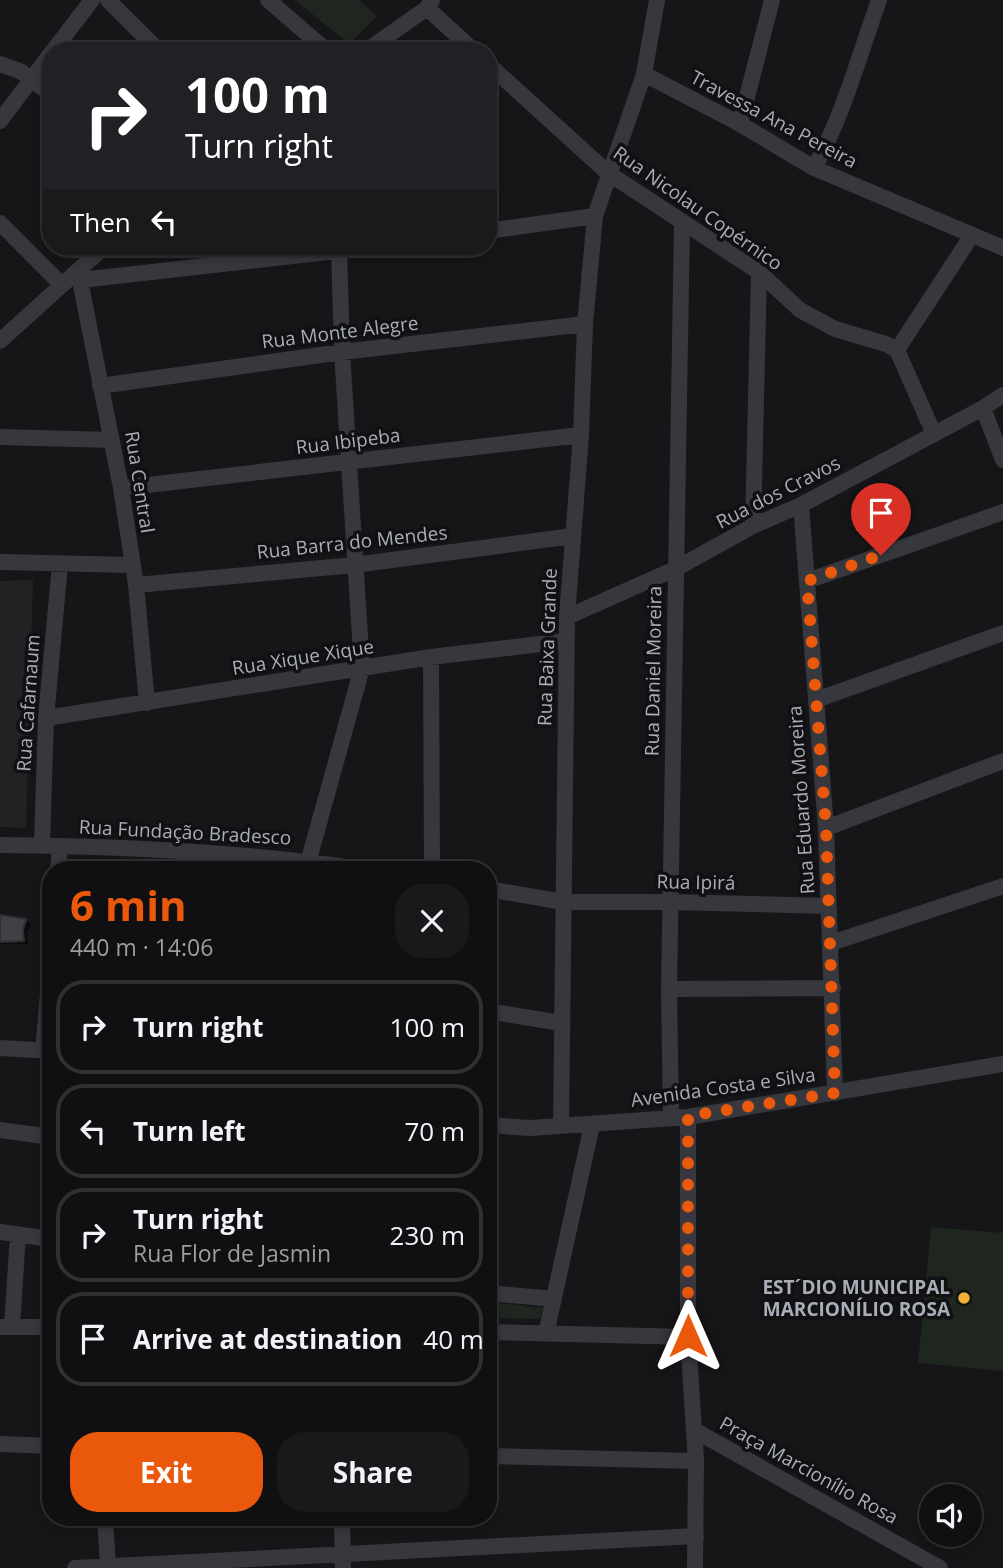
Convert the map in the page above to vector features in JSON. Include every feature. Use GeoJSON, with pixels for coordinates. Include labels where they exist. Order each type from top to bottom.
{"type":"FeatureCollection","features":[{"type":"Feature","properties":{"kind":"street"},"geometry":{"type":"LineString","coordinates":[[60,42],[92,0]]}},
{"type":"Feature","properties":{"kind":"street"},"geometry":{"type":"LineString","coordinates":[[108,0],[150,42]]}},
{"type":"Feature","properties":{"kind":"street"},"geometry":{"type":"LineString","coordinates":[[268,0],[317,42]]}},
{"type":"Feature","properties":{"kind":"street","name":"Rua Baixa Grande"},"geometry":{"type":"LineString","coordinates":[[561,1126],[566,641],[585,324],[595,216],[643,74],[657,0]]}},
{"type":"Feature","properties":{"kind":"street"},"geometry":{"type":"LineString","coordinates":[[740,124],[772,0]]}},
{"type":"Feature","properties":{"kind":"street"},"geometry":{"type":"LineString","coordinates":[[814,168],[838,116],[878,0]]}},
{"type":"Feature","properties":{"kind":"street"},"geometry":{"type":"LineString","coordinates":[[378,42],[430,4],[466,42]]}},
{"type":"Feature","properties":{"kind":"street"},"geometry":{"type":"LineString","coordinates":[[0,64],[20,71],[42,87]]}},
{"type":"Feature","properties":{"kind":"street"},"geometry":{"type":"LineString","coordinates":[[0,121],[42,65]]}},
{"type":"Feature","properties":{"kind":"street","name":"Travessa Ana Pereira"},"geometry":{"type":"LineString","coordinates":[[643,74],[740,124],[814,168],[1003,248]]}},
{"type":"Feature","properties":{"kind":"street","name":"Rua Nicolau Copérnico"},"geometry":{"type":"LineString","coordinates":[[497,77],[608,173],[759,272],[790,302],[810,316],[835,329],[886,344],[897,350]]}},
{"type":"Feature","properties":{"kind":"street"},"geometry":{"type":"LineString","coordinates":[[497,230],[595,216]]}},
{"type":"Feature","properties":{"kind":"street"},"geometry":{"type":"LineString","coordinates":[[0,223],[62,285]]}},
{"type":"Feature","properties":{"kind":"street","name":"Rua Daniel Moreira"},"geometry":{"type":"LineString","coordinates":[[671,1118],[669,989],[674,569],[682,224]]}},
{"type":"Feature","properties":{"kind":"street"},"geometry":{"type":"LineString","coordinates":[[934,434],[897,350],[972,235]]}},
{"type":"Feature","properties":{"kind":"street"},"geometry":{"type":"LineString","coordinates":[[0,341],[62,285],[79,275],[96,256]]}},
{"type":"Feature","properties":{"kind":"street"},"geometry":{"type":"LineString","coordinates":[[79,275],[270,256]]}},
{"type":"Feature","properties":{"kind":"street"},"geometry":{"type":"LineString","coordinates":[[308,861],[362,668],[342,352],[340,256]]}},
{"type":"Feature","properties":{"kind":"street"},"geometry":{"type":"LineString","coordinates":[[753,526],[759,272]]}},
{"type":"Feature","properties":{"kind":"street","name":"Rua Central"},"geometry":{"type":"LineString","coordinates":[[79,275],[121,488],[136,585],[147,703]]}},
{"type":"Feature","properties":{"kind":"street","name":"Rua Monte Alegre"},"geometry":{"type":"LineString","coordinates":[[100,386],[342,352],[585,324]]}},
{"type":"Feature","properties":{"kind":"street","name":"Rua dos Cravos"},"geometry":{"type":"LineString","coordinates":[[567,617],[674,569],[753,526],[801,505],[1003,395]]}},
{"type":"Feature","properties":{"kind":"street"},"geometry":{"type":"LineString","coordinates":[[983,408],[1003,460]]}},
{"type":"Feature","properties":{"kind":"street","name":"Rua Ibipeba"},"geometry":{"type":"LineString","coordinates":[[121,488],[580,435]]}},
{"type":"Feature","properties":{"kind":"street"},"geometry":{"type":"LineString","coordinates":[[0,437],[112,440]]}},
{"type":"Feature","properties":{"kind":"street","name":"Rua Eduardo Moreira"},"geometry":{"type":"LineString","coordinates":[[801,505],[826,828],[835,1093]]}},
{"type":"Feature","properties":{"kind":"street"},"geometry":{"type":"LineString","coordinates":[[807,581],[1003,512]]}},
{"type":"Feature","properties":{"kind":"street","name":"Rua Barra do Mendes"},"geometry":{"type":"LineString","coordinates":[[136,585],[354,565],[573,536]]}},
{"type":"Feature","properties":{"kind":"street"},"geometry":{"type":"LineString","coordinates":[[0,562],[132,565]]}},
{"type":"Feature","properties":{"kind":"street","name":"Rua Cafarnaum"},"geometry":{"type":"LineString","coordinates":[[43,845],[46,718],[60,564]]}},
{"type":"Feature","properties":{"kind":"street"},"geometry":{"type":"LineString","coordinates":[[816,700],[1003,633]]}},
{"type":"Feature","properties":{"kind":"street","name":"Rua Xique Xique"},"geometry":{"type":"LineString","coordinates":[[46,718],[431,657],[566,641]]}},
{"type":"Feature","properties":{"kind":"street"},"geometry":{"type":"LineString","coordinates":[[431,657],[432,861]]}},
{"type":"Feature","properties":{"kind":"street"},"geometry":{"type":"LineString","coordinates":[[826,828],[1003,761]]}},
{"type":"Feature","properties":{"kind":"street","name":"Rua Fundação Bradesco"},"geometry":{"type":"LineString","coordinates":[[0,845],[215,852],[279,861]]}},
{"type":"Feature","properties":{"kind":"street"},"geometry":{"type":"LineString","coordinates":[[59,861],[60,846]]}},
{"type":"Feature","properties":{"kind":"street"},"geometry":{"type":"LineString","coordinates":[[214,861],[215,852]]}},
{"type":"Feature","properties":{"kind":"street"},"geometry":{"type":"LineString","coordinates":[[831,943],[1003,886]]}},
{"type":"Feature","properties":{"kind":"street"},"geometry":{"type":"LineString","coordinates":[[497,891],[563,902]]}},
{"type":"Feature","properties":{"kind":"street","name":"Rua Ipirá"},"geometry":{"type":"LineString","coordinates":[[563,902],[828,906]]}},
{"type":"Feature","properties":{"kind":"street"},"geometry":{"type":"LineString","coordinates":[[669,989],[833,988]]}},
{"type":"Feature","properties":{"kind":"street"},"geometry":{"type":"LineString","coordinates":[[497,1012],[561,1023]]}},
{"type":"Feature","properties":{"kind":"street"},"geometry":{"type":"LineString","coordinates":[[0,1048],[42,1051]]}},
{"type":"Feature","properties":{"kind":"street","name":"Avenida Costa e Silva"},"geometry":{"type":"LineString","coordinates":[[497,1126],[530,1128],[592,1125],[688,1116],[1003,1063]]}},
{"type":"Feature","properties":{"kind":"street"},"geometry":{"type":"LineString","coordinates":[[688,1116],[688,1336],[696,1461],[695,1568]]}},
{"type":"Feature","properties":{"kind":"street"},"geometry":{"type":"LineString","coordinates":[[546,1334],[592,1125]]}},
{"type":"Feature","properties":{"kind":"street"},"geometry":{"type":"LineString","coordinates":[[0,1130],[42,1136]]}},
{"type":"Feature","properties":{"kind":"street"},"geometry":{"type":"LineString","coordinates":[[0,1232],[42,1238]]}},
{"type":"Feature","properties":{"kind":"street"},"geometry":{"type":"LineString","coordinates":[[18,1235],[6,1326],[42,1327]]}},
{"type":"Feature","properties":{"kind":"street"},"geometry":{"type":"LineString","coordinates":[[497,1294],[554,1300]]}},
{"type":"Feature","properties":{"kind":"street"},"geometry":{"type":"LineString","coordinates":[[497,1332],[688,1336]]}},
{"type":"Feature","properties":{"kind":"street","name":"Praça Marcionílio Rosa"},"geometry":{"type":"LineString","coordinates":[[694,1430],[940,1568]]}},
{"type":"Feature","properties":{"kind":"street"},"geometry":{"type":"LineString","coordinates":[[0,1444],[42,1446]]}},
{"type":"Feature","properties":{"kind":"street"},"geometry":{"type":"LineString","coordinates":[[497,1457],[696,1461]]}},
{"type":"Feature","properties":{"kind":"street"},"geometry":{"type":"LineString","coordinates":[[105,1526],[108,1566]]}},
{"type":"Feature","properties":{"kind":"street"},"geometry":{"type":"LineString","coordinates":[[342,1526],[343,1561]]}},
{"type":"Feature","properties":{"kind":"street"},"geometry":{"type":"LineString","coordinates":[[75,1568],[343,1561],[695,1536]]}},
{"type":"Feature","properties":{"kind":"shaded area"},"geometry":{"type":"Polygon","coordinates":[[[295,0],[359,0],[377,16],[351,42],[347,42],[295,0]]]}},
{"type":"Feature","properties":{"kind":"shaded area"},"geometry":{"type":"Polygon","coordinates":[[[33,580],[26,828],[0,827],[0,581],[33,580]]]}},
{"type":"Feature","properties":{"kind":"shaded area","name":"EST´DIO MUNICIPAL MARCIONÍLIO ROSA"},"geometry":{"type":"Polygon","coordinates":[[[931,1227],[1003,1233],[1003,1371],[918,1363],[931,1227]]]}},
{"type":"Feature","properties":{"kind":"shaded area"},"geometry":{"type":"Polygon","coordinates":[[[497,1303],[543,1308],[540,1319],[497,1318],[497,1303]]]}},
{"type":"Feature","properties":{"kind":"building"},"geometry":{"type":"Polygon","coordinates":[[[0,915],[26,919],[24,941],[0,942],[0,915]]]}},
{"type":"Feature","properties":{"kind":"place","name":"EST´DIO MUNICIPAL MARCIONÍLIO ROSA"},"geometry":{"type":"Point","coordinates":[964,1298]}},
{"type":"Feature","properties":{"kind":"route"},"geometry":{"type":"LineString","coordinates":[[688,1336],[688,1116],[835,1093],[826,828],[807,581],[881,555]]}}]}
